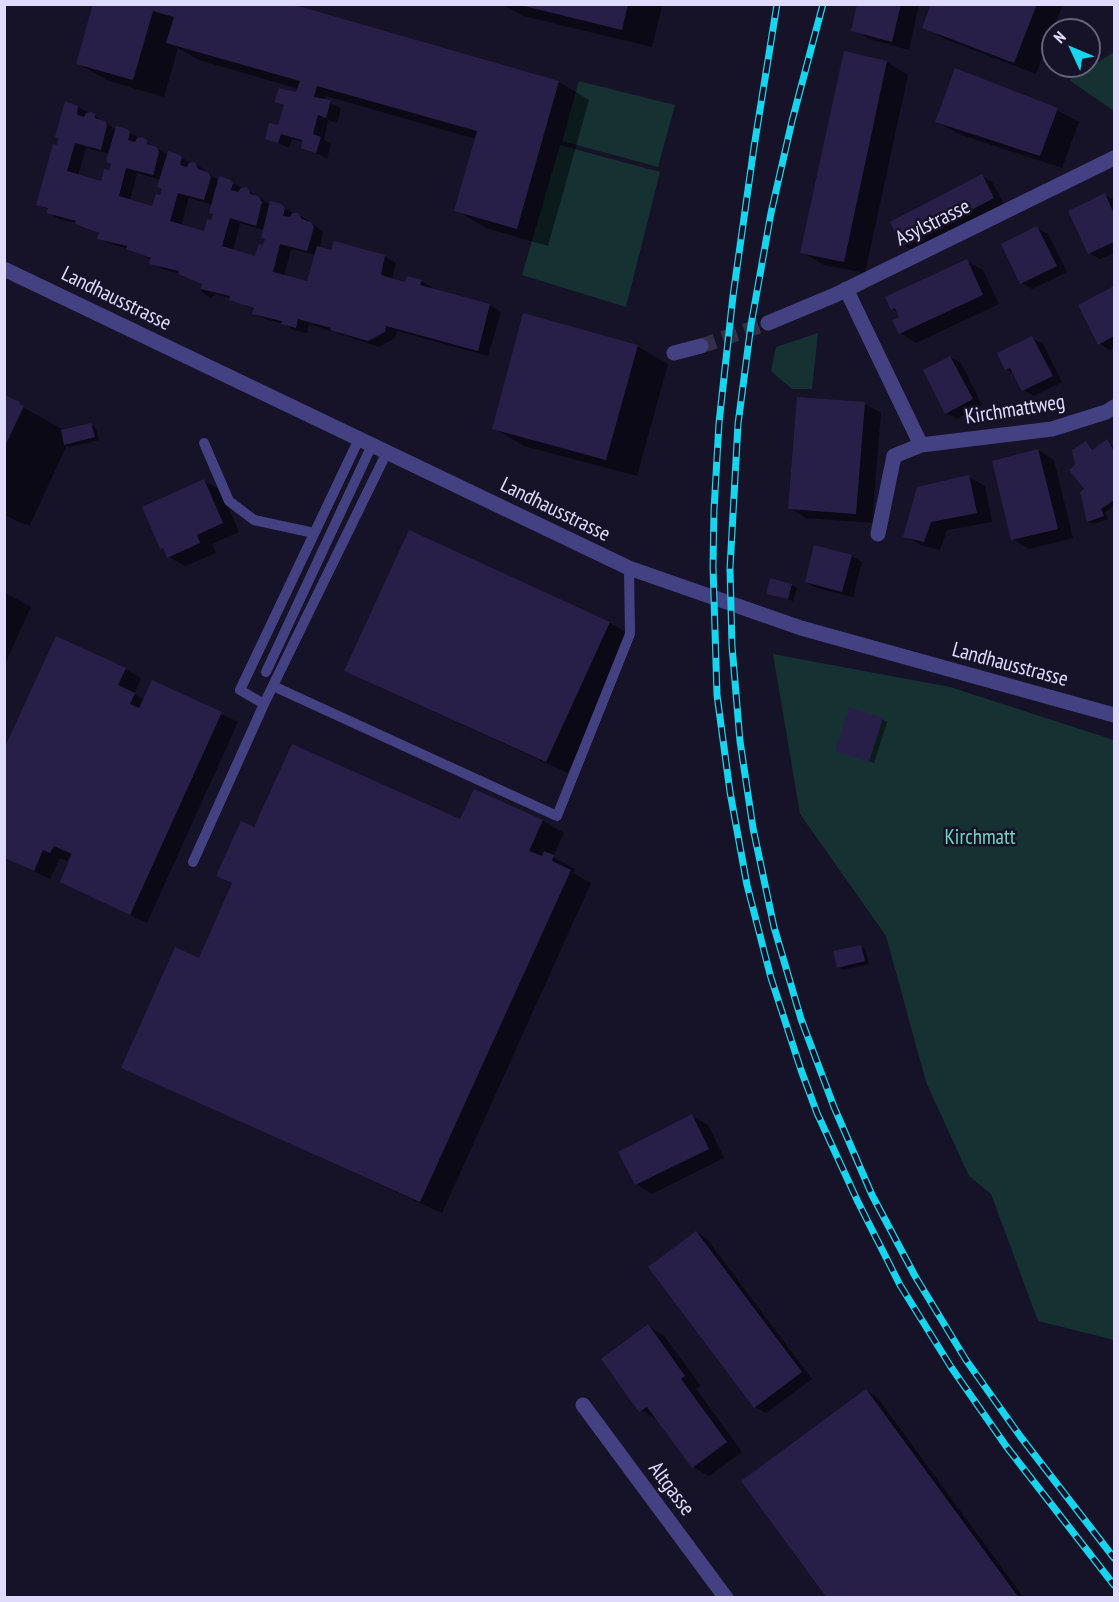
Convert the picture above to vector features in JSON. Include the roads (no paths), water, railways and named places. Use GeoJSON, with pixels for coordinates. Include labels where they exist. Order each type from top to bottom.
{"type":"FeatureCollection","features":[{"type":"Feature","properties":{"kind":"street","name":"Asylstrasse"},"geometry":{"type":"LineString","coordinates":[[768,323],[846,290],[1114,158]]}},
{"type":"Feature","properties":{"kind":"street","name":"Landhausstrasse"},"geometry":{"type":"LineString","coordinates":[[4,269],[629,568],[801,628],[1114,715]]}},
{"type":"Feature","properties":{"kind":"street"},"geometry":{"type":"LineString","coordinates":[[846,290],[921,445]]}},
{"type":"Feature","properties":{"kind":"street"},"geometry":{"type":"LineString","coordinates":[[674,353],[701,346]]}},
{"type":"Feature","properties":{"kind":"street","name":"Kirchmattweg"},"geometry":{"type":"LineString","coordinates":[[878,534],[894,456],[921,445],[1052,429],[1106,412],[1114,407]]}},
{"type":"Feature","properties":{"kind":"street","name":"Altgasse"},"geometry":{"type":"LineString","coordinates":[[583,1405],[726,1598]]}},
{"type":"Feature","properties":{"kind":"lane"},"geometry":{"type":"LineString","coordinates":[[264,704],[240,690],[314,533],[366,442]]}},
{"type":"Feature","properties":{"kind":"lane"},"geometry":{"type":"LineString","coordinates":[[266,672],[366,442]]}},
{"type":"Feature","properties":{"kind":"lane"},"geometry":{"type":"LineString","coordinates":[[204,443],[229,501],[254,520],[314,533]]}},
{"type":"Feature","properties":{"kind":"lane"},"geometry":{"type":"LineString","coordinates":[[193,862],[264,704],[387,452]]}},
{"type":"Feature","properties":{"kind":"lane"},"geometry":{"type":"LineString","coordinates":[[273,686],[557,816],[630,634],[629,568]]}},
{"type":"Feature","properties":{"kind":"tunnel"},"geometry":{"type":"LineString","coordinates":[[701,346],[768,323]]}},
{"type":"Feature","properties":{"kind":"railway"},"geometry":{"type":"LineString","coordinates":[[777,4],[733,296],[719,423],[714,510],[713,566],[717,695],[730,792],[747,885],[771,978],[817,1113],[900,1285],[951,1367],[1006,1446],[1114,1585]]}},
{"type":"Feature","properties":{"kind":"railway"},"geometry":{"type":"LineString","coordinates":[[823,4],[792,121],[771,213],[751,325],[738,424],[730,568],[732,646],[740,741],[753,828],[774,927],[801,1019],[834,1107],[872,1195],[915,1276],[966,1360],[1020,1436],[1114,1558]]}},
{"type":"Feature","properties":{"kind":"park label","name":"Kirchmatt"},"geometry":{"type":"Point","coordinates":[980,838]}}]}
